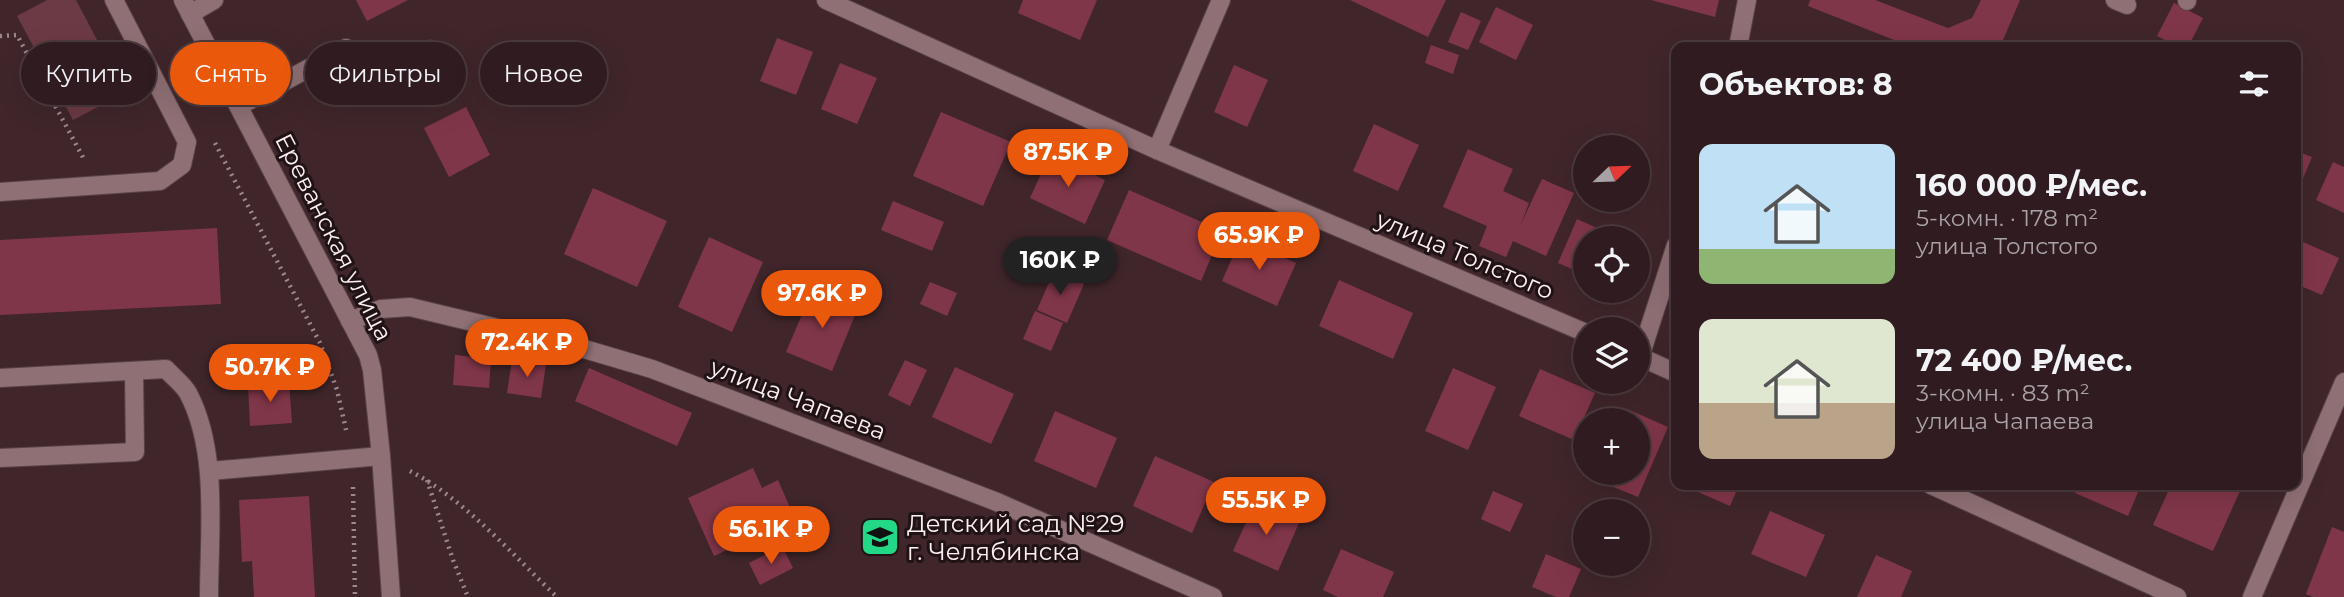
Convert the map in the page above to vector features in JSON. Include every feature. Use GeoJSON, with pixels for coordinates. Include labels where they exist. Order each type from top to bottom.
{"type":"FeatureCollection","features":[{"type":"Feature","properties":{"kind":"street"},"geometry":{"type":"LineString","coordinates":[[0,192],[160,181],[182,165],[187,142],[114,0]]}},
{"type":"Feature","properties":{"kind":"street"},"geometry":{"type":"LineString","coordinates":[[187,7],[214,0]]}},
{"type":"Feature","properties":{"kind":"street","name":"улица Толстого"},"geometry":{"type":"LineString","coordinates":[[826,0],[1157,150],[1573,328]]}},
{"type":"Feature","properties":{"kind":"street"},"geometry":{"type":"LineString","coordinates":[[1157,150],[1221,0]]}},
{"type":"Feature","properties":{"kind":"street"},"geometry":{"type":"LineString","coordinates":[[1739,42],[1747,0]]}},
{"type":"Feature","properties":{"kind":"street","name":"Ереванская улица"},"geometry":{"type":"LineString","coordinates":[[187,7],[368,355],[381,456],[391,597]]}},
{"type":"Feature","properties":{"kind":"street"},"geometry":{"type":"LineString","coordinates":[[239,106],[305,70]]}},
{"type":"Feature","properties":{"kind":"street"},"geometry":{"type":"LineString","coordinates":[[1650,323],[1671,260]]}},
{"type":"Feature","properties":{"kind":"street","name":"улица Чапаева"},"geometry":{"type":"LineString","coordinates":[[351,321],[381,309],[410,307],[580,348],[652,369],[997,502],[1206,596]]}},
{"type":"Feature","properties":{"kind":"street"},"geometry":{"type":"LineString","coordinates":[[1650,361],[1671,371]]}},
{"type":"Feature","properties":{"kind":"street"},"geometry":{"type":"LineString","coordinates":[[0,378],[166,369],[187,392],[200,425],[209,471],[209,597]]}},
{"type":"Feature","properties":{"kind":"street"},"geometry":{"type":"LineString","coordinates":[[0,458],[135,452],[134,371]]}},
{"type":"Feature","properties":{"kind":"street"},"geometry":{"type":"LineString","coordinates":[[2301,482],[2344,382]]}},
{"type":"Feature","properties":{"kind":"street"},"geometry":{"type":"LineString","coordinates":[[209,471],[381,456]]}},
{"type":"Feature","properties":{"kind":"street"},"geometry":{"type":"LineString","coordinates":[[1945,490],[2177,597]]}},
{"type":"Feature","properties":{"kind":"street"},"geometry":{"type":"LineString","coordinates":[[2252,597],[2298,490]]}},
{"type":"Feature","properties":{"kind":"path"},"geometry":{"type":"LineString","coordinates":[[0,36],[18,35],[98,185]]}},
{"type":"Feature","properties":{"kind":"path"},"geometry":{"type":"LineString","coordinates":[[211,135],[320,344],[337,390],[352,458],[355,597]]}},
{"type":"Feature","properties":{"kind":"path"},"geometry":{"type":"LineString","coordinates":[[381,456],[427,479],[471,516],[557,597]]}},
{"type":"Feature","properties":{"kind":"path"},"geometry":{"type":"LineString","coordinates":[[427,479],[468,597]]}},
{"type":"Feature","properties":{"kind":"shaded area"},"geometry":{"type":"Polygon","coordinates":[[[47,0],[76,0],[98,42],[31,42],[17,16],[47,0]]]}},
{"type":"Feature","properties":{"kind":"shaded area"},"geometry":{"type":"Polygon","coordinates":[[[65,105],[102,105],[73,120],[65,105]]]}},
{"type":"Feature","properties":{"kind":"building"},"geometry":{"type":"Polygon","coordinates":[[[356,0],[408,0],[367,21],[356,0]]]}},
{"type":"Feature","properties":{"kind":"building"},"geometry":{"type":"Polygon","coordinates":[[[1023,0],[1097,0],[1080,40],[1018,13],[1023,0]]]}},
{"type":"Feature","properties":{"kind":"building"},"geometry":{"type":"Polygon","coordinates":[[[1350,0],[1446,0],[1428,37],[1350,0]]]}},
{"type":"Feature","properties":{"kind":"building"},"geometry":{"type":"Polygon","coordinates":[[[1651,0],[1719,0],[1715,17],[1651,0]]]}},
{"type":"Feature","properties":{"kind":"building"},"geometry":{"type":"Polygon","coordinates":[[[1810,0],[1875,0],[1948,28],[1972,18],[1981,0],[2020,0],[2002,42],[1899,42],[1808,6],[1810,0]]]}},
{"type":"Feature","properties":{"kind":"building"},"geometry":{"type":"Polygon","coordinates":[[[2174,3],[2203,18],[2191,42],[2169,42],[2157,36],[2174,3]]]}},
{"type":"Feature","properties":{"kind":"building"},"geometry":{"type":"Polygon","coordinates":[[[1496,7],[1533,25],[1516,60],[1479,42],[1496,7]]]}},
{"type":"Feature","properties":{"kind":"building"},"geometry":{"type":"Polygon","coordinates":[[[1461,12],[1481,21],[1468,50],[1448,42],[1461,12]]]}},
{"type":"Feature","properties":{"kind":"building"},"geometry":{"type":"Polygon","coordinates":[[[777,38],[813,52],[796,95],[760,81],[777,38]]]}},
{"type":"Feature","properties":{"kind":"building"},"geometry":{"type":"Polygon","coordinates":[[[1431,45],[1459,55],[1453,74],[1425,63],[1431,45]]]}},
{"type":"Feature","properties":{"kind":"building"},"geometry":{"type":"Polygon","coordinates":[[[840,63],[877,78],[857,124],[821,109],[840,63]]]}},
{"type":"Feature","properties":{"kind":"building"},"geometry":{"type":"Polygon","coordinates":[[[1234,65],[1268,80],[1247,127],[1214,112],[1234,65]]]}},
{"type":"Feature","properties":{"kind":"building"},"geometry":{"type":"Polygon","coordinates":[[[466,107],[490,155],[449,177],[424,128],[466,107]]]}},
{"type":"Feature","properties":{"kind":"building"},"geometry":{"type":"Polygon","coordinates":[[[941,112],[1011,142],[983,206],[913,176],[941,112]]]}},
{"type":"Feature","properties":{"kind":"building"},"geometry":{"type":"Polygon","coordinates":[[[1374,124],[1419,145],[1398,191],[1353,171],[1374,124]]]}},
{"type":"Feature","properties":{"kind":"building"},"geometry":{"type":"Polygon","coordinates":[[[1468,149],[1513,169],[1503,191],[1529,203],[1520,226],[1542,179],[1573,193],[1546,256],[1513,241],[1506,257],[1479,246],[1487,226],[1443,207],[1468,149]]]}},
{"type":"Feature","properties":{"kind":"building"},"geometry":{"type":"Polygon","coordinates":[[[2301,153],[2312,157],[2301,183],[2301,153]]]}},
{"type":"Feature","properties":{"kind":"building"},"geometry":{"type":"Polygon","coordinates":[[[1050,154],[1105,180],[1085,224],[1030,198],[1050,154]]]}},
{"type":"Feature","properties":{"kind":"building"},"geometry":{"type":"Polygon","coordinates":[[[2333,162],[2344,167],[2344,213],[2316,200],[2333,162]]]}},
{"type":"Feature","properties":{"kind":"building"},"geometry":{"type":"Polygon","coordinates":[[[593,188],[667,221],[637,287],[564,254],[593,188]]]}},
{"type":"Feature","properties":{"kind":"building"},"geometry":{"type":"Polygon","coordinates":[[[1129,190],[1222,231],[1201,281],[1107,240],[1129,190]]]}},
{"type":"Feature","properties":{"kind":"building"},"geometry":{"type":"Polygon","coordinates":[[[893,201],[944,222],[932,251],[881,230],[893,201]]]}},
{"type":"Feature","properties":{"kind":"building"},"geometry":{"type":"Polygon","coordinates":[[[1577,219],[1592,226],[1574,226],[1577,219]]]}},
{"type":"Feature","properties":{"kind":"building"},"geometry":{"type":"Polygon","coordinates":[[[217,228],[221,304],[0,315],[0,240],[217,228]]]}},
{"type":"Feature","properties":{"kind":"building"},"geometry":{"type":"Polygon","coordinates":[[[1573,228],[1573,269],[1558,263],[1573,228]]]}},
{"type":"Feature","properties":{"kind":"building"},"geometry":{"type":"Polygon","coordinates":[[[709,237],[763,262],[732,332],[678,307],[709,237]]]}},
{"type":"Feature","properties":{"kind":"building"},"geometry":{"type":"Polygon","coordinates":[[[1241,238],[1296,263],[1277,306],[1222,281],[1241,238]]]}},
{"type":"Feature","properties":{"kind":"building"},"geometry":{"type":"Polygon","coordinates":[[[2301,241],[2339,258],[2322,295],[2301,286],[2301,241]]]}},
{"type":"Feature","properties":{"kind":"building"},"geometry":{"type":"Polygon","coordinates":[[[1054,271],[1084,284],[1067,323],[1037,310],[1054,271]]]}},
{"type":"Feature","properties":{"kind":"building"},"geometry":{"type":"Polygon","coordinates":[[[1339,280],[1413,313],[1393,359],[1319,326],[1339,280]]]}},
{"type":"Feature","properties":{"kind":"building"},"geometry":{"type":"Polygon","coordinates":[[[930,282],[957,293],[947,316],[920,304],[930,282]]]}},
{"type":"Feature","properties":{"kind":"building"},"geometry":{"type":"Polygon","coordinates":[[[813,289],[858,308],[832,371],[786,352],[813,289]]]}},
{"type":"Feature","properties":{"kind":"building"},"geometry":{"type":"Polygon","coordinates":[[[1035,311],[1063,323],[1051,351],[1023,339],[1035,311]]]}},
{"type":"Feature","properties":{"kind":"building"},"geometry":{"type":"Polygon","coordinates":[[[455,355],[491,359],[489,388],[453,385],[455,355]]]}},
{"type":"Feature","properties":{"kind":"building"},"geometry":{"type":"Polygon","coordinates":[[[512,360],[546,364],[541,398],[507,393],[512,360]]]}},
{"type":"Feature","properties":{"kind":"building"},"geometry":{"type":"Polygon","coordinates":[[[905,360],[927,370],[910,406],[888,395],[905,360]]]}},
{"type":"Feature","properties":{"kind":"building"},"geometry":{"type":"Polygon","coordinates":[[[955,367],[1014,394],[991,444],[932,417],[955,367]]]}},
{"type":"Feature","properties":{"kind":"building"},"geometry":{"type":"Polygon","coordinates":[[[589,368],[692,413],[677,446],[575,401],[589,368]]]}},
{"type":"Feature","properties":{"kind":"building"},"geometry":{"type":"Polygon","coordinates":[[[1453,368],[1496,387],[1468,450],[1425,431],[1453,368]]]}},
{"type":"Feature","properties":{"kind":"building"},"geometry":{"type":"Polygon","coordinates":[[[1540,369],[1573,383],[1573,394],[1595,394],[1588,408],[1573,408],[1573,440],[1519,416],[1540,369]]]}},
{"type":"Feature","properties":{"kind":"building"},"geometry":{"type":"Polygon","coordinates":[[[289,381],[292,423],[250,426],[248,384],[289,381]]]}},
{"type":"Feature","properties":{"kind":"building"},"geometry":{"type":"Polygon","coordinates":[[[1055,411],[1117,438],[1096,488],[1034,461],[1055,411]]]}},
{"type":"Feature","properties":{"kind":"building"},"geometry":{"type":"Polygon","coordinates":[[[1650,419],[1668,427],[1650,469],[1650,419]]]}},
{"type":"Feature","properties":{"kind":"building"},"geometry":{"type":"Polygon","coordinates":[[[1155,456],[1214,482],[1192,533],[1133,506],[1155,456]]]}},
{"type":"Feature","properties":{"kind":"building"},"geometry":{"type":"Polygon","coordinates":[[[753,468],[762,488],[778,480],[795,519],[714,556],[688,498],[753,468]]]}},
{"type":"Feature","properties":{"kind":"building"},"geometry":{"type":"Polygon","coordinates":[[[1609,485],[1643,485],[1638,497],[1609,485]]]}},
{"type":"Feature","properties":{"kind":"building"},"geometry":{"type":"Polygon","coordinates":[[[1693,490],[1737,490],[1730,506],[1693,490]]]}},
{"type":"Feature","properties":{"kind":"building"},"geometry":{"type":"Polygon","coordinates":[[[2076,490],[2139,490],[2128,516],[2075,493],[2076,490]]]}},
{"type":"Feature","properties":{"kind":"building"},"geometry":{"type":"Polygon","coordinates":[[[2169,490],[2240,491],[2213,551],[2153,525],[2169,490]]]}},
{"type":"Feature","properties":{"kind":"building"},"geometry":{"type":"Polygon","coordinates":[[[1493,491],[1523,504],[1510,532],[1481,519],[1493,491]]]}},
{"type":"Feature","properties":{"kind":"building"},"geometry":{"type":"Polygon","coordinates":[[[309,496],[315,597],[254,597],[252,561],[242,562],[239,500],[309,496]]]}},
{"type":"Feature","properties":{"kind":"building"},"geometry":{"type":"Polygon","coordinates":[[[1255,503],[1299,523],[1278,571],[1233,551],[1255,503]]]}},
{"type":"Feature","properties":{"kind":"building"},"geometry":{"type":"Polygon","coordinates":[[[1770,511],[1825,535],[1806,577],[1751,554],[1770,511]]]}},
{"type":"Feature","properties":{"kind":"building"},"geometry":{"type":"Polygon","coordinates":[[[2332,527],[2344,532],[2344,597],[2313,597],[2306,594],[2332,527]]]}},
{"type":"Feature","properties":{"kind":"building"},"geometry":{"type":"Polygon","coordinates":[[[782,546],[793,568],[760,585],[749,563],[782,546]]]}},
{"type":"Feature","properties":{"kind":"building"},"geometry":{"type":"Polygon","coordinates":[[[1341,549],[1394,572],[1383,597],[1338,597],[1323,590],[1341,549]]]}},
{"type":"Feature","properties":{"kind":"building"},"geometry":{"type":"Polygon","coordinates":[[[1546,554],[1573,566],[1573,576],[1578,576],[1569,597],[1556,597],[1532,587],[1546,554]]]}},
{"type":"Feature","properties":{"kind":"building"},"geometry":{"type":"Polygon","coordinates":[[[1876,555],[1912,571],[1901,597],[1857,597],[1876,555]]]}},
{"type":"Feature","properties":{"kind":"place","name":"Детский сад №29 г. Челябинска"},"geometry":{"type":"Point","coordinates":[880,537]}}]}
